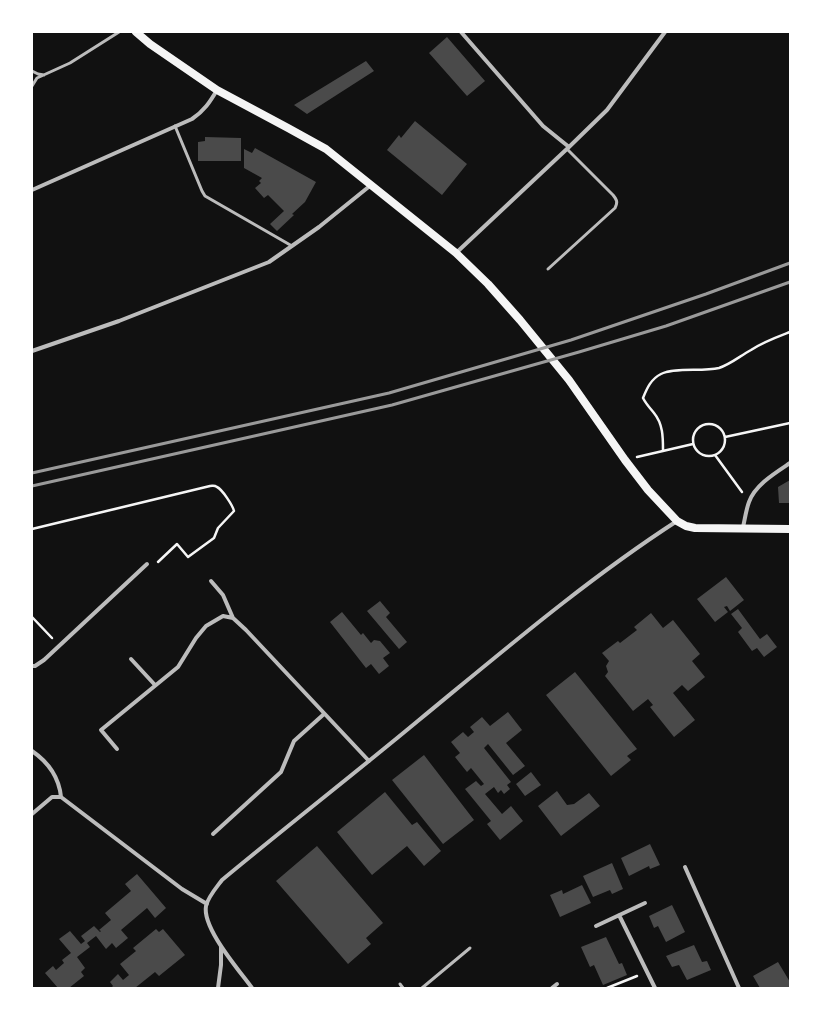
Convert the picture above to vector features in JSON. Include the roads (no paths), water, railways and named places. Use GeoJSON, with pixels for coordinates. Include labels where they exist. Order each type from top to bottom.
{"type":"FeatureCollection","features":[{"type":"Feature","properties":{"kind":"main road"},"geometry":{"type":"LineString","coordinates":[[136,32],[150,44],[217,90],[326,149],[456,253],[488,284],[570,380],[648,490],[677,521],[686,526],[695,528],[743,527],[790,529]]}},
{"type":"Feature","properties":{"kind":"street"},"geometry":{"type":"LineString","coordinates":[[461,32],[543,126],[568,148]]}},
{"type":"Feature","properties":{"kind":"street"},"geometry":{"type":"LineString","coordinates":[[456,253],[607,110],[665,32]]}},
{"type":"Feature","properties":{"kind":"street"},"geometry":{"type":"LineString","coordinates":[[32,190],[192,119],[202,112],[211,102],[217,90]]}},
{"type":"Feature","properties":{"kind":"street"},"geometry":{"type":"LineString","coordinates":[[32,351],[119,322],[269,262],[319,227],[371,184]]}},
{"type":"Feature","properties":{"kind":"street"},"geometry":{"type":"LineString","coordinates":[[743,527],[749,502],[759,487],[790,463]]}},
{"type":"Feature","properties":{"kind":"street"},"geometry":{"type":"LineString","coordinates":[[252,988],[221,946],[209,924],[206,913],[206,904],[222,880],[488,663],[630,552],[677,521]]}},
{"type":"Feature","properties":{"kind":"street"},"geometry":{"type":"LineString","coordinates":[[32,666],[35,666],[44,660],[147,564]]}},
{"type":"Feature","properties":{"kind":"street"},"geometry":{"type":"LineString","coordinates":[[211,581],[223,595],[233,618],[369,761]]}},
{"type":"Feature","properties":{"kind":"street"},"geometry":{"type":"LineString","coordinates":[[117,748],[101,730],[178,666],[196,638],[206,626],[223,616],[233,618]]}},
{"type":"Feature","properties":{"kind":"street"},"geometry":{"type":"LineString","coordinates":[[130,659],[155,685]]}},
{"type":"Feature","properties":{"kind":"street"},"geometry":{"type":"LineString","coordinates":[[213,834],[281,772],[294,741],[324,714]]}},
{"type":"Feature","properties":{"kind":"street"},"geometry":{"type":"LineString","coordinates":[[32,751],[38,755],[56,775],[61,796]]}},
{"type":"Feature","properties":{"kind":"street"},"geometry":{"type":"LineString","coordinates":[[32,814],[52,797],[61,796],[182,889],[206,904]]}},
{"type":"Feature","properties":{"kind":"street"},"geometry":{"type":"LineString","coordinates":[[685,867],[739,988]]}},
{"type":"Feature","properties":{"kind":"street"},"geometry":{"type":"LineString","coordinates":[[596,926],[645,903]]}},
{"type":"Feature","properties":{"kind":"street"},"geometry":{"type":"LineString","coordinates":[[619,915],[655,988]]}},
{"type":"Feature","properties":{"kind":"street"},"geometry":{"type":"LineString","coordinates":[[218,988],[221,966],[221,946]]}},
{"type":"Feature","properties":{"kind":"street"},"geometry":{"type":"LineString","coordinates":[[552,988],[557,984]]}},
{"type":"Feature","properties":{"kind":"lane"},"geometry":{"type":"LineString","coordinates":[[32,86],[37,78],[70,63],[119,32]]}},
{"type":"Feature","properties":{"kind":"lane"},"geometry":{"type":"LineString","coordinates":[[32,70],[38,74],[44,75]]}},
{"type":"Feature","properties":{"kind":"lane"},"geometry":{"type":"LineString","coordinates":[[175,126],[205,196],[292,246]]}},
{"type":"Feature","properties":{"kind":"lane"},"geometry":{"type":"LineString","coordinates":[[548,269],[615,208],[617,204],[617,200],[613,195],[568,148]]}},
{"type":"Feature","properties":{"kind":"lane"},"geometry":{"type":"LineString","coordinates":[[422,988],[470,948]]}},
{"type":"Feature","properties":{"kind":"lane"},"geometry":{"type":"LineString","coordinates":[[400,984],[403,988]]}},
{"type":"Feature","properties":{"kind":"railway"},"geometry":{"type":"LineString","coordinates":[[32,473],[389,393],[571,340],[706,294],[790,263]]}},
{"type":"Feature","properties":{"kind":"railway"},"geometry":{"type":"LineString","coordinates":[[32,486],[392,405],[666,326],[790,282]]}}]}
